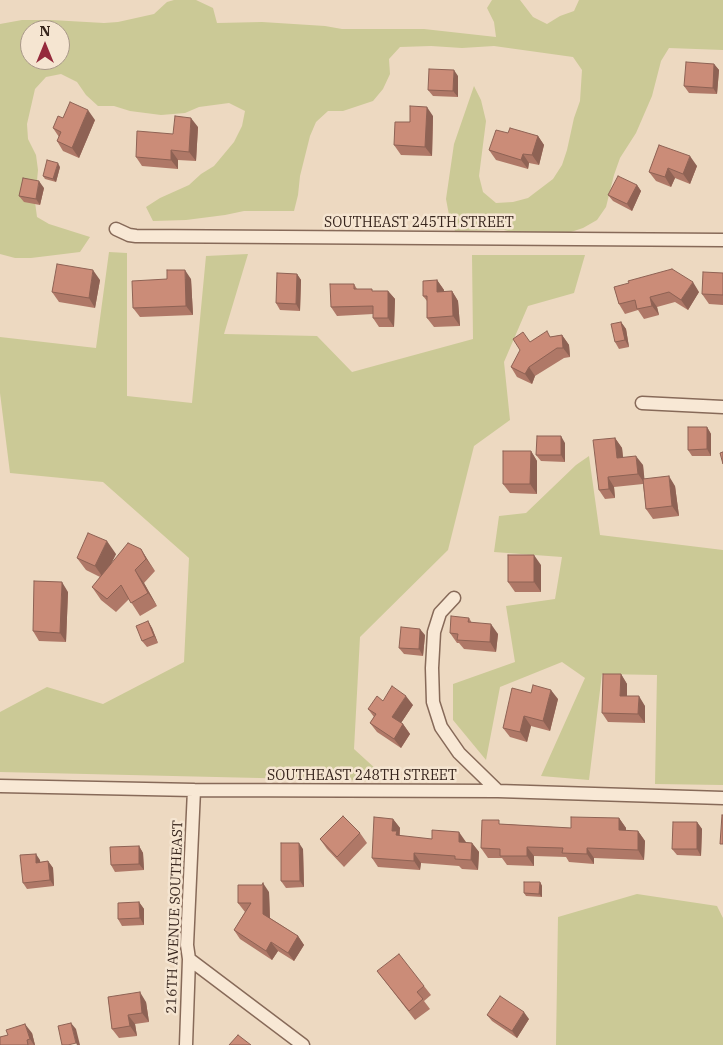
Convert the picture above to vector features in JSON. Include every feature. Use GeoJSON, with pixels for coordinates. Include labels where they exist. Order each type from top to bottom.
{"type":"FeatureCollection","features":[{"type":"Feature","properties":{"kind":"street","name":"SOUTHEAST 245TH STREET"},"geometry":{"type":"LineString","coordinates":[[116,229],[136,236],[723,240]]}},
{"type":"Feature","properties":{"kind":"street"},"geometry":{"type":"LineString","coordinates":[[642,403],[723,407]]}},
{"type":"Feature","properties":{"kind":"street"},"geometry":{"type":"LineString","coordinates":[[454,598],[440,613],[434,632],[432,668],[434,702],[441,727],[459,753],[498,791]]}},
{"type":"Feature","properties":{"kind":"street","name":"SOUTHEAST 248TH STREET"},"geometry":{"type":"LineString","coordinates":[[0,786],[194,790],[498,791],[723,798]]}},
{"type":"Feature","properties":{"kind":"street","name":"216TH AVENUE SOUTHEAST"},"geometry":{"type":"LineString","coordinates":[[186,1045],[189,959],[187,945],[194,790]]}},
{"type":"Feature","properties":{"kind":"street"},"geometry":{"type":"LineString","coordinates":[[189,959],[303,1045]]}},
{"type":"Feature","properties":{"kind":"shaded area"},"geometry":{"type":"Polygon","coordinates":[[[174,0],[196,0],[213,8],[217,23],[262,22],[325,26],[342,29],[424,29],[496,37],[494,22],[487,8],[492,0],[520,0],[533,17],[547,24],[560,16],[574,11],[579,0],[723,0],[723,50],[669,48],[661,61],[652,96],[636,133],[620,158],[606,207],[597,220],[583,228],[568,233],[552,234],[521,234],[504,230],[455,231],[446,199],[454,144],[474,86],[481,100],[486,121],[479,176],[483,192],[496,203],[513,202],[528,198],[553,179],[562,165],[580,101],[582,70],[573,57],[494,46],[462,48],[400,47],[389,59],[390,74],[383,89],[373,101],[343,111],[328,111],[316,122],[310,136],[300,176],[294,211],[244,211],[186,220],[153,221],[146,207],[160,198],[189,185],[214,166],[234,142],[242,126],[245,111],[229,103],[199,107],[185,113],[161,115],[130,111],[114,106],[98,106],[86,95],[77,82],[61,74],[46,77],[35,89],[27,124],[28,139],[36,155],[38,170],[35,202],[37,217],[49,224],[90,237],[80,252],[31,258],[15,258],[0,254],[0,24],[20,20],[20,70],[70,70],[70,21],[118,22],[154,14],[167,2],[174,0]]]}},
{"type":"Feature","properties":{"kind":"shaded area"},"geometry":{"type":"Polygon","coordinates":[[[109,252],[127,253],[127,396],[192,403],[206,256],[248,254],[224,334],[317,336],[352,372],[473,339],[472,255],[585,255],[574,293],[528,306],[504,362],[510,420],[474,446],[448,550],[360,637],[354,749],[389,781],[0,772],[0,712],[47,687],[103,704],[184,662],[189,558],[103,482],[10,473],[0,393],[0,337],[96,348],[109,252]]]}},
{"type":"Feature","properties":{"kind":"shaded area"},"geometry":{"type":"Polygon","coordinates":[[[589,456],[600,535],[723,550],[723,785],[655,784],[657,675],[602,674],[589,780],[541,776],[585,678],[562,662],[500,687],[486,760],[453,720],[453,684],[515,662],[506,606],[555,599],[562,557],[494,552],[499,516],[526,513],[576,465],[589,456]]]}},
{"type":"Feature","properties":{"kind":"shaded area"},"geometry":{"type":"Polygon","coordinates":[[[637,894],[717,906],[723,918],[723,1045],[556,1045],[558,917],[637,894]]]}},
{"type":"Feature","properties":{"kind":"building"},"geometry":{"type":"Polygon","coordinates":[[[686,62],[714,64],[713,88],[684,86],[686,62]]]}},
{"type":"Feature","properties":{"kind":"building"},"geometry":{"type":"Polygon","coordinates":[[[429,69],[454,70],[453,91],[428,90],[429,69]]]}},
{"type":"Feature","properties":{"kind":"building"},"geometry":{"type":"Polygon","coordinates":[[[70,102],[88,110],[72,148],[57,141],[61,132],[53,128],[58,116],[63,118],[70,102]]]}},
{"type":"Feature","properties":{"kind":"building"},"geometry":{"type":"Polygon","coordinates":[[[410,106],[427,107],[425,147],[394,145],[395,122],[410,122],[410,106]]]}},
{"type":"Feature","properties":{"kind":"building"},"geometry":{"type":"Polygon","coordinates":[[[175,116],[191,118],[189,152],[171,150],[171,160],[136,157],[137,131],[173,134],[175,116]]]}},
{"type":"Feature","properties":{"kind":"building"},"geometry":{"type":"Polygon","coordinates":[[[510,128],[538,136],[532,155],[523,154],[521,160],[489,150],[496,130],[508,133],[510,128]]]}},
{"type":"Feature","properties":{"kind":"building"},"geometry":{"type":"Polygon","coordinates":[[[659,145],[690,156],[683,174],[668,168],[665,177],[649,172],[659,145]]]}},
{"type":"Feature","properties":{"kind":"building"},"geometry":{"type":"Polygon","coordinates":[[[47,160],[58,163],[53,179],[43,176],[47,160]]]}},
{"type":"Feature","properties":{"kind":"building"},"geometry":{"type":"Polygon","coordinates":[[[618,176],[637,185],[627,204],[608,195],[618,176]]]}},
{"type":"Feature","properties":{"kind":"building"},"geometry":{"type":"Polygon","coordinates":[[[23,178],[39,181],[36,199],[19,196],[23,178]]]}},
{"type":"Feature","properties":{"kind":"building"},"geometry":{"type":"Polygon","coordinates":[[[57,264],[93,270],[89,298],[52,292],[57,264]]]}},
{"type":"Feature","properties":{"kind":"building"},"geometry":{"type":"Polygon","coordinates":[[[672,269],[693,282],[681,300],[669,292],[650,297],[652,306],[637,309],[635,300],[619,304],[614,287],[629,283],[628,281],[672,269]]]}},
{"type":"Feature","properties":{"kind":"building"},"geometry":{"type":"Polygon","coordinates":[[[167,270],[185,270],[186,306],[133,308],[132,281],[167,279],[167,270]]]}},
{"type":"Feature","properties":{"kind":"building"},"geometry":{"type":"Polygon","coordinates":[[[703,272],[723,273],[723,295],[702,294],[703,272]]]}},
{"type":"Feature","properties":{"kind":"building"},"geometry":{"type":"Polygon","coordinates":[[[277,273],[297,274],[296,304],[276,303],[277,273]]]}},
{"type":"Feature","properties":{"kind":"building"},"geometry":{"type":"Polygon","coordinates":[[[437,280],[437,292],[452,291],[453,316],[427,318],[427,296],[423,296],[423,281],[437,280]]]}},
{"type":"Feature","properties":{"kind":"building"},"geometry":{"type":"Polygon","coordinates":[[[330,284],[354,284],[354,289],[388,291],[388,318],[373,318],[373,306],[331,307],[330,284]]]}},
{"type":"Feature","properties":{"kind":"building"},"geometry":{"type":"Polygon","coordinates":[[[621,322],[625,340],[615,342],[611,324],[621,322]]]}},
{"type":"Feature","properties":{"kind":"building"},"geometry":{"type":"Polygon","coordinates":[[[547,331],[550,337],[562,335],[563,348],[557,348],[529,367],[525,374],[511,367],[520,350],[513,339],[523,332],[530,342],[547,331]]]}},
{"type":"Feature","properties":{"kind":"building"},"geometry":{"type":"Polygon","coordinates":[[[688,427],[707,427],[707,449],[688,450],[688,427]]]}},
{"type":"Feature","properties":{"kind":"building"},"geometry":{"type":"Polygon","coordinates":[[[537,436],[561,436],[561,455],[536,455],[537,436]]]}},
{"type":"Feature","properties":{"kind":"building"},"geometry":{"type":"Polygon","coordinates":[[[615,438],[617,458],[636,456],[638,474],[608,477],[609,489],[599,490],[593,440],[615,438]]]}},
{"type":"Feature","properties":{"kind":"building"},"geometry":{"type":"Polygon","coordinates":[[[503,451],[531,451],[530,484],[503,484],[503,451]]]}},
{"type":"Feature","properties":{"kind":"building"},"geometry":{"type":"Polygon","coordinates":[[[723,452],[723,464],[720,453],[723,452]]]}},
{"type":"Feature","properties":{"kind":"building"},"geometry":{"type":"Polygon","coordinates":[[[669,476],[672,506],[646,509],[643,479],[669,476]]]}},
{"type":"Feature","properties":{"kind":"building"},"geometry":{"type":"Polygon","coordinates":[[[88,533],[107,541],[95,566],[77,558],[88,533]]]}},
{"type":"Feature","properties":{"kind":"building"},"geometry":{"type":"Polygon","coordinates":[[[128,543],[141,549],[146,559],[135,570],[148,593],[131,603],[121,585],[107,599],[92,587],[128,543]]]}},
{"type":"Feature","properties":{"kind":"building"},"geometry":{"type":"Polygon","coordinates":[[[508,555],[534,555],[534,582],[508,582],[508,555]]]}},
{"type":"Feature","properties":{"kind":"building"},"geometry":{"type":"Polygon","coordinates":[[[34,581],[62,582],[60,633],[33,631],[34,581]]]}},
{"type":"Feature","properties":{"kind":"building"},"geometry":{"type":"Polygon","coordinates":[[[451,616],[469,618],[468,622],[491,624],[490,642],[457,640],[458,634],[450,633],[451,616]]]}},
{"type":"Feature","properties":{"kind":"building"},"geometry":{"type":"Polygon","coordinates":[[[148,621],[154,636],[142,641],[136,626],[148,621]]]}},
{"type":"Feature","properties":{"kind":"building"},"geometry":{"type":"Polygon","coordinates":[[[401,627],[420,629],[419,649],[399,648],[401,627]]]}},
{"type":"Feature","properties":{"kind":"building"},"geometry":{"type":"Polygon","coordinates":[[[603,674],[621,674],[620,696],[639,696],[638,714],[602,713],[603,674]]]}},
{"type":"Feature","properties":{"kind":"building"},"geometry":{"type":"Polygon","coordinates":[[[533,685],[551,690],[543,721],[524,716],[520,732],[503,728],[512,688],[531,693],[533,685]]]}},
{"type":"Feature","properties":{"kind":"building"},"geometry":{"type":"Polygon","coordinates":[[[392,686],[406,696],[392,717],[403,724],[394,739],[370,723],[376,714],[368,709],[377,696],[383,701],[392,686]]]}},
{"type":"Feature","properties":{"kind":"building"},"geometry":{"type":"Polygon","coordinates":[[[722,815],[723,844],[720,844],[722,815]]]}},
{"type":"Feature","properties":{"kind":"building"},"geometry":{"type":"Polygon","coordinates":[[[343,816],[360,833],[337,857],[320,839],[343,816]]]}},
{"type":"Feature","properties":{"kind":"building"},"geometry":{"type":"Polygon","coordinates":[[[374,817],[393,819],[392,831],[397,831],[396,835],[432,839],[432,830],[459,832],[459,842],[472,843],[471,860],[455,859],[455,856],[414,853],[414,861],[372,858],[374,817]]]}},
{"type":"Feature","properties":{"kind":"building"},"geometry":{"type":"Polygon","coordinates":[[[571,817],[619,818],[619,830],[638,831],[638,850],[587,848],[587,854],[562,853],[563,848],[527,847],[527,856],[500,856],[500,849],[481,848],[482,820],[499,820],[499,824],[571,828],[571,817]]]}},
{"type":"Feature","properties":{"kind":"building"},"geometry":{"type":"Polygon","coordinates":[[[673,822],[697,822],[697,849],[672,849],[673,822]]]}},
{"type":"Feature","properties":{"kind":"building"},"geometry":{"type":"Polygon","coordinates":[[[281,843],[299,843],[300,881],[281,881],[281,843]]]}},
{"type":"Feature","properties":{"kind":"building"},"geometry":{"type":"Polygon","coordinates":[[[139,846],[139,864],[111,865],[110,847],[139,846]]]}},
{"type":"Feature","properties":{"kind":"building"},"geometry":{"type":"Polygon","coordinates":[[[36,854],[36,863],[48,861],[50,880],[23,883],[20,855],[36,854]]]}},
{"type":"Feature","properties":{"kind":"building"},"geometry":{"type":"Polygon","coordinates":[[[524,882],[540,882],[539,894],[524,893],[524,882]]]}},
{"type":"Feature","properties":{"kind":"building"},"geometry":{"type":"Polygon","coordinates":[[[263,883],[263,914],[298,936],[288,953],[271,942],[266,951],[234,930],[251,903],[238,903],[238,885],[262,885],[263,883]]]}},
{"type":"Feature","properties":{"kind":"building"},"geometry":{"type":"Polygon","coordinates":[[[139,902],[140,918],[118,919],[118,903],[139,902]]]}},
{"type":"Feature","properties":{"kind":"building"},"geometry":{"type":"Polygon","coordinates":[[[399,954],[424,986],[417,992],[423,999],[409,1011],[377,971],[399,954]]]}},
{"type":"Feature","properties":{"kind":"building"},"geometry":{"type":"Polygon","coordinates":[[[140,992],[142,1013],[128,1015],[130,1026],[112,1029],[108,997],[140,992]]]}},
{"type":"Feature","properties":{"kind":"building"},"geometry":{"type":"Polygon","coordinates":[[[500,996],[524,1012],[512,1031],[487,1015],[500,996]]]}},
{"type":"Feature","properties":{"kind":"building"},"geometry":{"type":"Polygon","coordinates":[[[71,1023],[76,1043],[62,1045],[58,1026],[71,1023]]]}},
{"type":"Feature","properties":{"kind":"building"},"geometry":{"type":"Polygon","coordinates":[[[25,1024],[30,1039],[27,1040],[28,1045],[0,1045],[0,1037],[8,1035],[6,1030],[25,1024]]]}},
{"type":"Feature","properties":{"kind":"building"},"geometry":{"type":"Polygon","coordinates":[[[238,1035],[251,1045],[229,1045],[238,1035]]]}}]}
